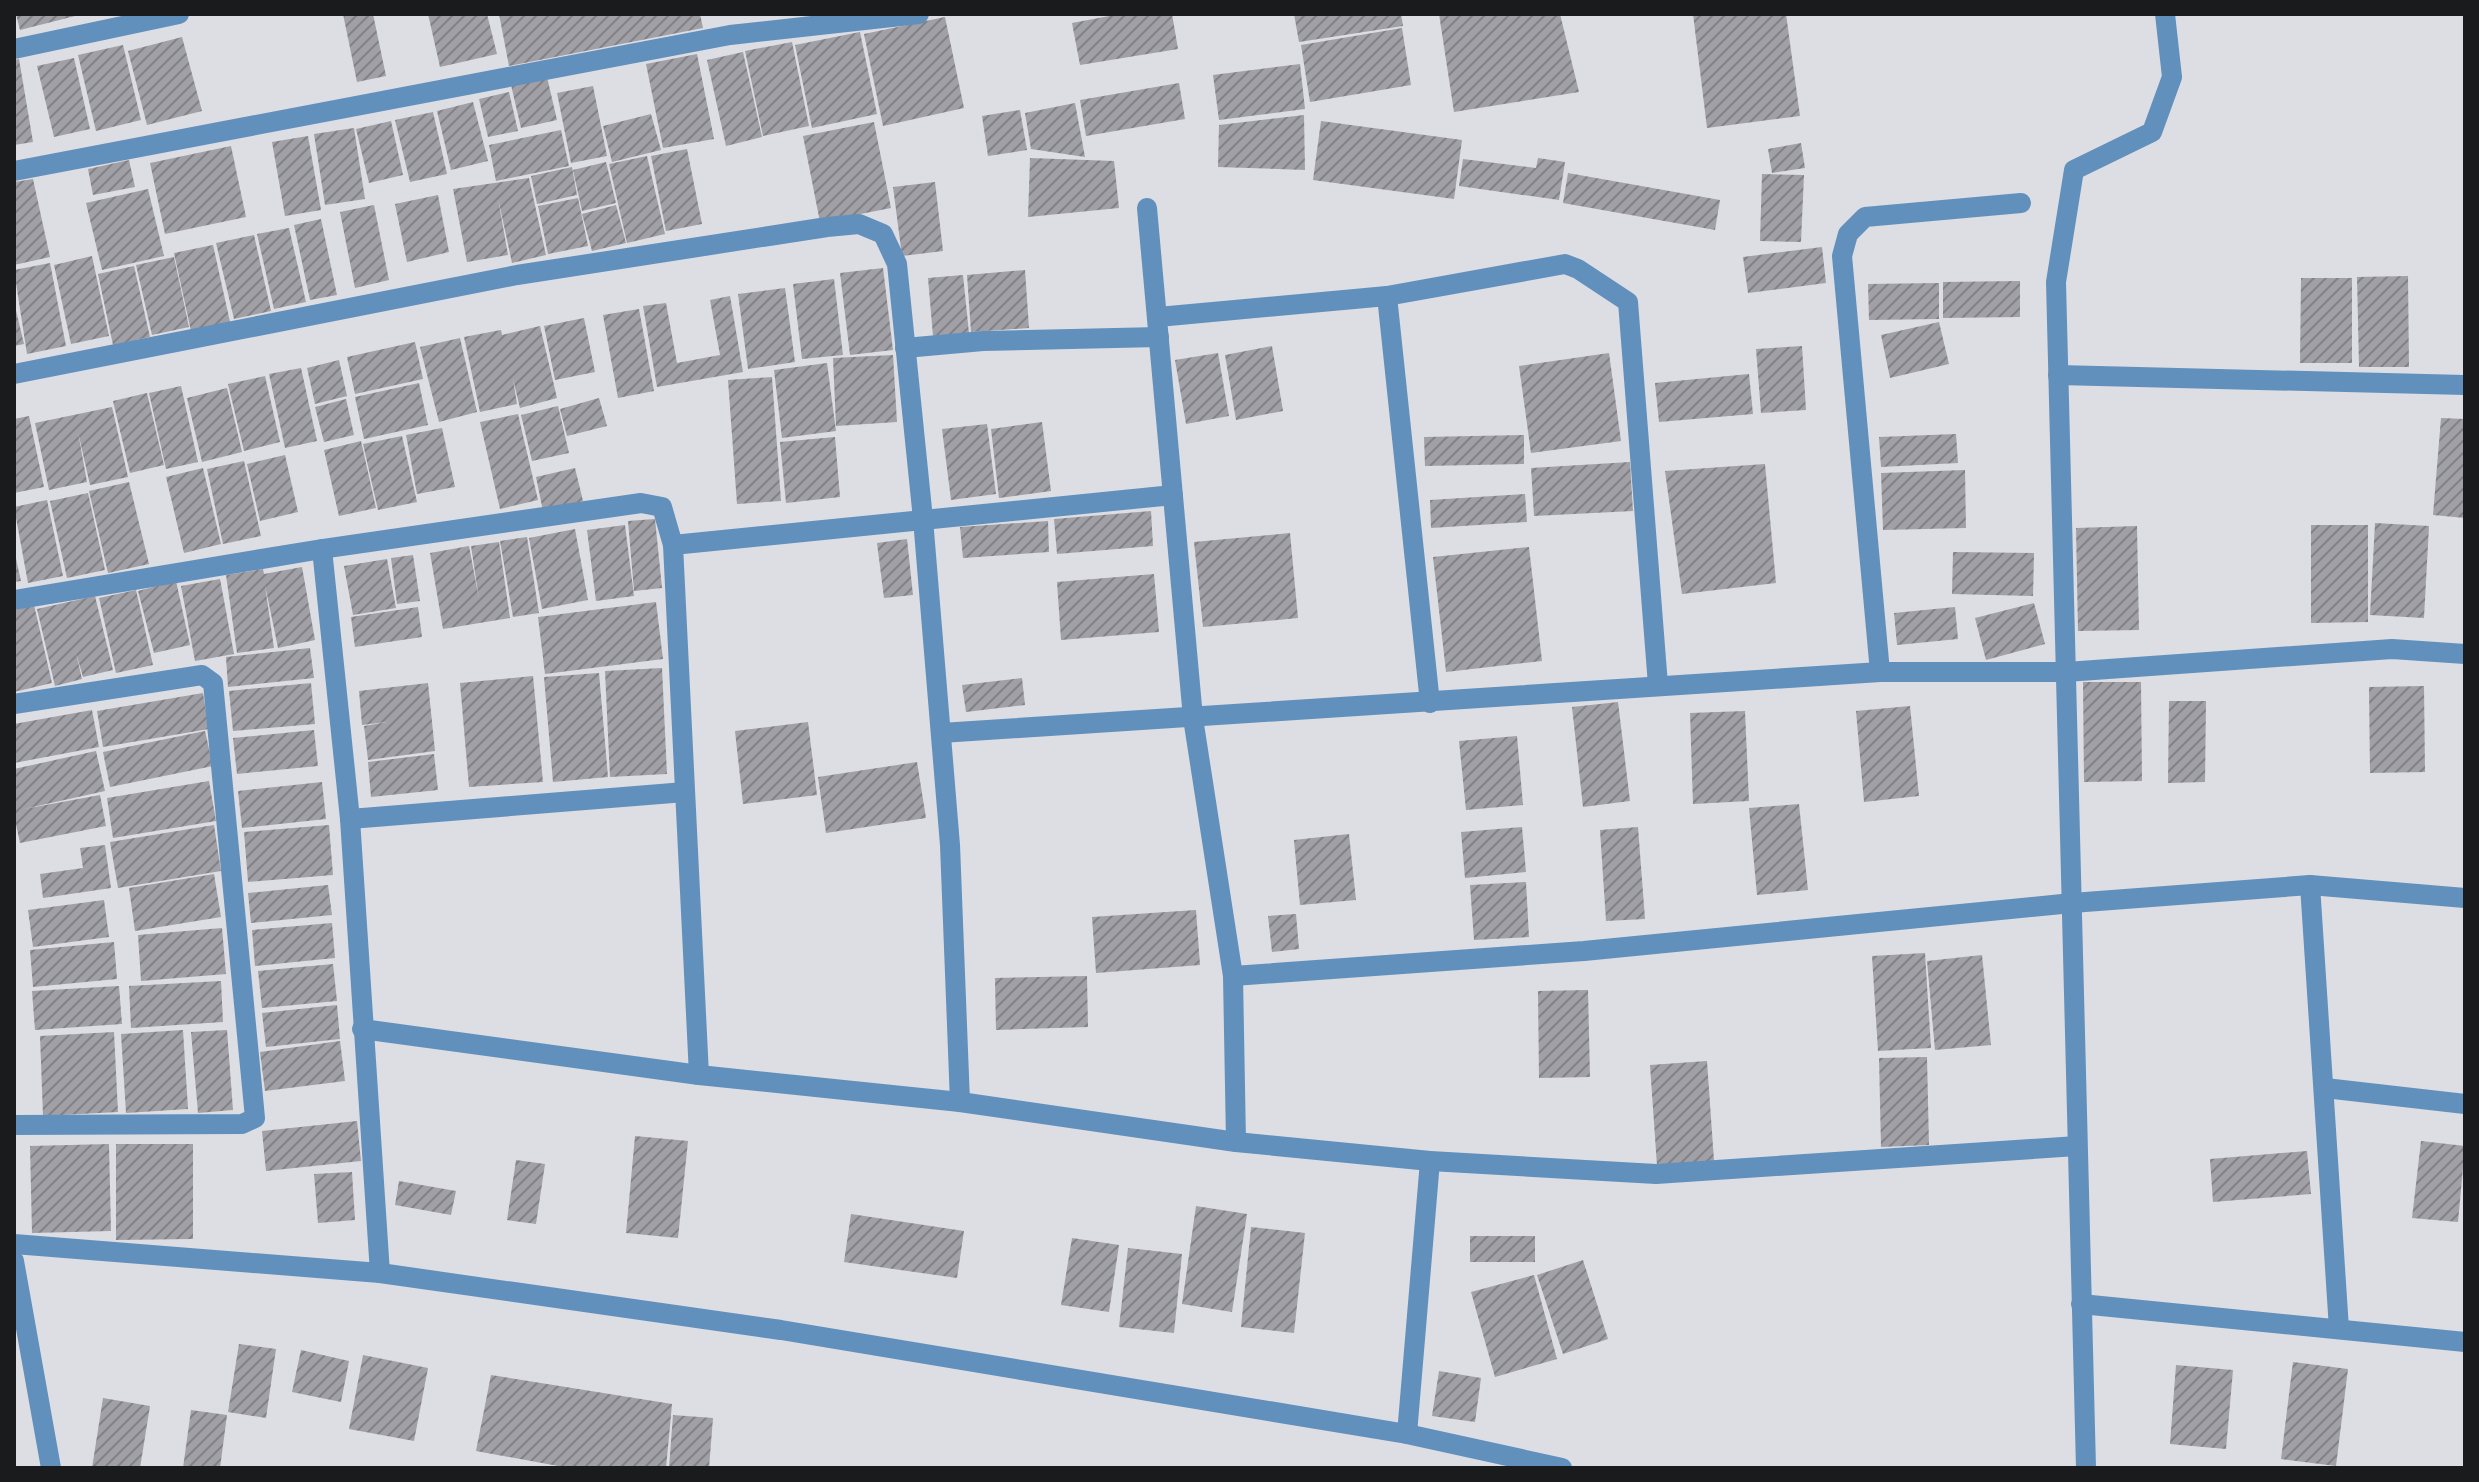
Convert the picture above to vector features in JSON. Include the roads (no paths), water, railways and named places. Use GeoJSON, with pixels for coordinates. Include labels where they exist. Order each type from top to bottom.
{"type":"FeatureCollection","features":[{"type":"Feature","properties":{"kind":"street"},"geometry":{"type":"LineString","coordinates":[[14,49],[179,14]]}},
{"type":"Feature","properties":{"kind":"street"},"geometry":{"type":"LineString","coordinates":[[14,171],[730,35],[919,14]]}},
{"type":"Feature","properties":{"kind":"street"},"geometry":{"type":"LineString","coordinates":[[2086,1468],[2056,282],[2074,170],[2152,132],[2172,77],[2165,14]]}},
{"type":"Feature","properties":{"kind":"street"},"geometry":{"type":"LineString","coordinates":[[1880,672],[1842,256],[1848,234],[1865,217],[2021,203]]}},
{"type":"Feature","properties":{"kind":"street"},"geometry":{"type":"LineString","coordinates":[[1147,208],[1193,718],[1233,976],[1236,1142]]}},
{"type":"Feature","properties":{"kind":"street"},"geometry":{"type":"LineString","coordinates":[[14,374],[517,275],[859,224],[883,234],[897,264],[923,519],[950,845],[960,1102]]}},
{"type":"Feature","properties":{"kind":"street"},"geometry":{"type":"LineString","coordinates":[[905,348],[1158,327],[1387,296],[1565,264],[1578,269],[1628,302],[1658,685]]}},
{"type":"Feature","properties":{"kind":"street"},"geometry":{"type":"LineString","coordinates":[[1387,296],[1430,703]]}},
{"type":"Feature","properties":{"kind":"street"},"geometry":{"type":"LineString","coordinates":[[2058,375],[2465,385]]}},
{"type":"Feature","properties":{"kind":"street"},"geometry":{"type":"LineString","coordinates":[[673,545],[1173,495]]}},
{"type":"Feature","properties":{"kind":"street"},"geometry":{"type":"LineString","coordinates":[[14,600],[322,549],[641,503],[662,507],[673,545],[699,1075]]}},
{"type":"Feature","properties":{"kind":"street"},"geometry":{"type":"LineString","coordinates":[[322,549],[350,819],[380,1273]]}},
{"type":"Feature","properties":{"kind":"street"},"geometry":{"type":"LineString","coordinates":[[941,733],[1880,672],[2066,672],[2392,649],[2465,654]]}},
{"type":"Feature","properties":{"kind":"street"},"geometry":{"type":"LineString","coordinates":[[14,704],[202,675],[213,683],[255,1118],[242,1124],[14,1125]]}},
{"type":"Feature","properties":{"kind":"street"},"geometry":{"type":"LineString","coordinates":[[350,819],[685,792]]}},
{"type":"Feature","properties":{"kind":"street"},"geometry":{"type":"LineString","coordinates":[[1233,976],[1584,951],[2072,903],[2310,885],[2465,898]]}},
{"type":"Feature","properties":{"kind":"street"},"geometry":{"type":"LineString","coordinates":[[2310,885],[2339,1329]]}},
{"type":"Feature","properties":{"kind":"street"},"geometry":{"type":"LineString","coordinates":[[362,1029],[699,1075],[960,1102],[1236,1142],[1430,1161],[1656,1174],[2077,1146]]}},
{"type":"Feature","properties":{"kind":"street"},"geometry":{"type":"LineString","coordinates":[[2325,1088],[2465,1104]]}},
{"type":"Feature","properties":{"kind":"street"},"geometry":{"type":"LineString","coordinates":[[1407,1434],[1430,1161]]}},
{"type":"Feature","properties":{"kind":"street"},"geometry":{"type":"LineString","coordinates":[[14,1244],[380,1273],[781,1330],[1407,1434],[1562,1468]]}},
{"type":"Feature","properties":{"kind":"street"},"geometry":{"type":"LineString","coordinates":[[14,1261],[51,1468]]}},
{"type":"Feature","properties":{"kind":"street"},"geometry":{"type":"LineString","coordinates":[[2081,1304],[2465,1342]]}}]}
